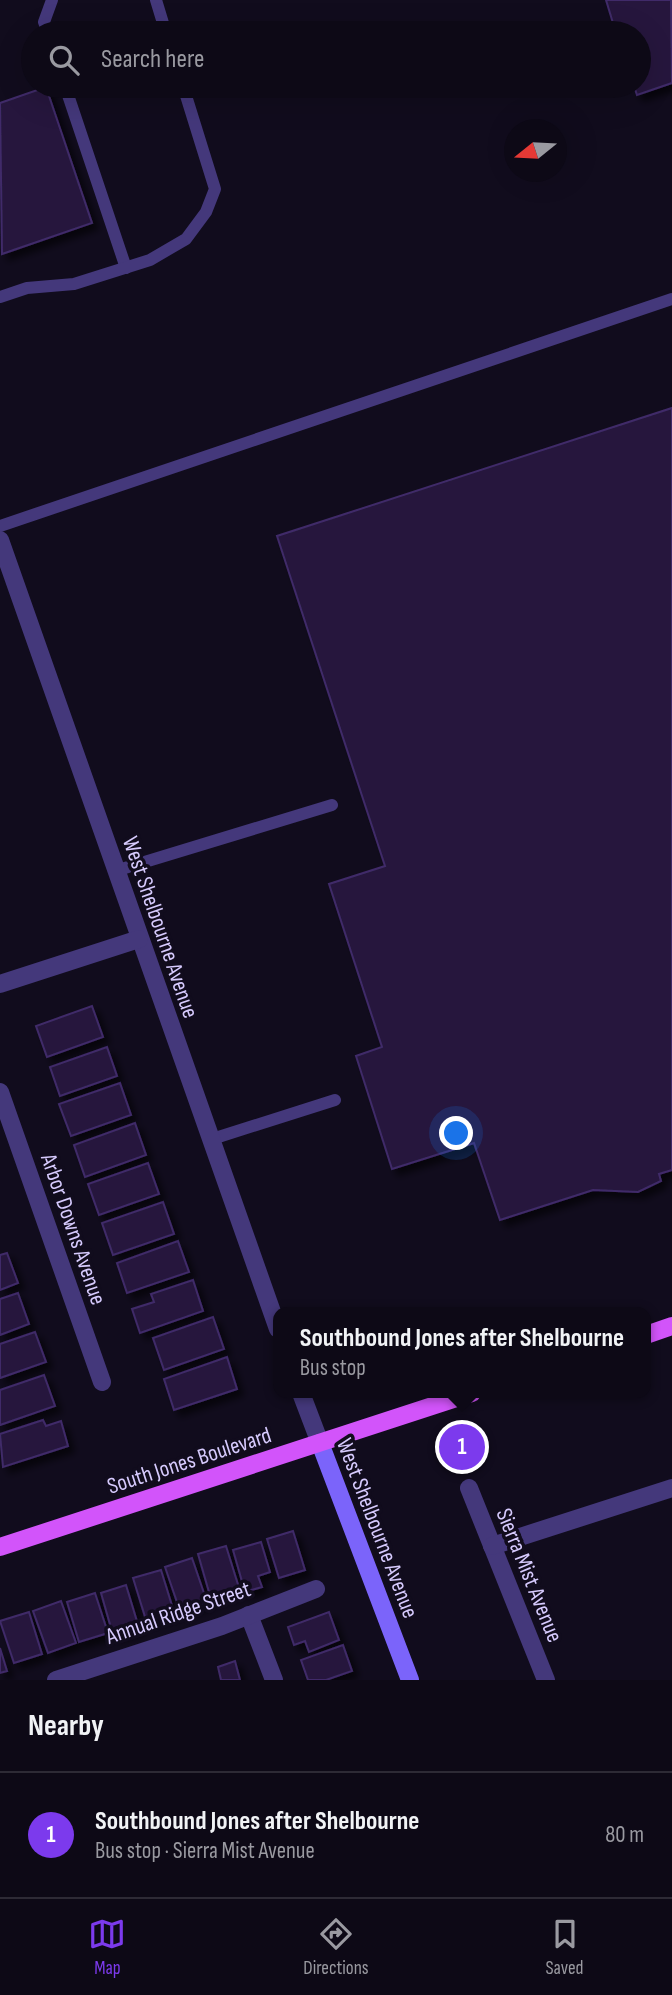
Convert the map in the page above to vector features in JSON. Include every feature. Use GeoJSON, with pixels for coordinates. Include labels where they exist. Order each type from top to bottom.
{"type":"FeatureCollection","features":[{"type":"Feature","properties":{"kind":"main road"},"geometry":{"type":"LineString","coordinates":[[651,1333],[672,1326]]}},
{"type":"Feature","properties":{"kind":"main road","name":"South Jones Boulevard"},"geometry":{"type":"LineString","coordinates":[[0,1547],[457,1398]]}},
{"type":"Feature","properties":{"kind":"street","name":"West Shelbourne Avenue"},"geometry":{"type":"LineString","coordinates":[[0,540],[209,1140],[273,1315]]}},
{"type":"Feature","properties":{"kind":"street"},"geometry":{"type":"LineString","coordinates":[[0,984],[139,939]]}},
{"type":"Feature","properties":{"kind":"street","name":"Arbor Downs Avenue"},"geometry":{"type":"LineString","coordinates":[[0,1092],[102,1382]]}},
{"type":"Feature","properties":{"kind":"street","name":"West Shelbourne Avenue"},"geometry":{"type":"LineString","coordinates":[[303,1398],[410,1680]]}},
{"type":"Feature","properties":{"kind":"street","name":"Sierra Mist Avenue"},"geometry":{"type":"LineString","coordinates":[[469,1488],[546,1680]]}},
{"type":"Feature","properties":{"kind":"street"},"geometry":{"type":"LineString","coordinates":[[492,1546],[672,1488]]}},
{"type":"Feature","properties":{"kind":"street","name":"Annual Ridge Street"},"geometry":{"type":"LineString","coordinates":[[56,1680],[249,1615],[317,1589]]}},
{"type":"Feature","properties":{"kind":"street"},"geometry":{"type":"LineString","coordinates":[[249,1615],[274,1680]]}},
{"type":"Feature","properties":{"kind":"lane"},"geometry":{"type":"LineString","coordinates":[[44,21],[52,0]]}},
{"type":"Feature","properties":{"kind":"lane"},"geometry":{"type":"LineString","coordinates":[[156,0],[162,21]]}},
{"type":"Feature","properties":{"kind":"lane"},"geometry":{"type":"LineString","coordinates":[[69,98],[126,268]]}},
{"type":"Feature","properties":{"kind":"lane"},"geometry":{"type":"LineString","coordinates":[[0,297],[26,288],[74,285],[150,260],[186,239],[206,212],[215,189],[187,98]]}},
{"type":"Feature","properties":{"kind":"lane"},"geometry":{"type":"LineString","coordinates":[[0,526],[672,299]]}},
{"type":"Feature","properties":{"kind":"lane"},"geometry":{"type":"LineString","coordinates":[[115,870],[332,805]]}},
{"type":"Feature","properties":{"kind":"lane"},"geometry":{"type":"LineString","coordinates":[[209,1140],[335,1100]]}},
{"type":"Feature","properties":{"kind":"building"},"geometry":{"type":"Polygon","coordinates":[[[606,0],[671,0],[672,83],[651,90],[651,21],[612,21],[606,0]]]}},
{"type":"Feature","properties":{"kind":"building"},"geometry":{"type":"Polygon","coordinates":[[[21,96],[21,98],[50,98],[92,223],[2,254],[0,103],[21,96]]]}},
{"type":"Feature","properties":{"kind":"building"},"geometry":{"type":"Polygon","coordinates":[[[672,408],[672,1170],[659,1174],[661,1181],[638,1192],[593,1190],[500,1220],[474,1143],[392,1169],[356,1056],[382,1047],[329,884],[385,866],[277,536],[672,408]]]}},
{"type":"Feature","properties":{"kind":"building"},"geometry":{"type":"Polygon","coordinates":[[[92,1006],[103,1037],[47,1057],[36,1026],[92,1006]]]}},
{"type":"Feature","properties":{"kind":"building"},"geometry":{"type":"Polygon","coordinates":[[[107,1047],[117,1076],[60,1096],[50,1067],[107,1047]]]}},
{"type":"Feature","properties":{"kind":"building"},"geometry":{"type":"Polygon","coordinates":[[[120,1083],[131,1115],[71,1136],[59,1104],[120,1083]]]}},
{"type":"Feature","properties":{"kind":"building"},"geometry":{"type":"Polygon","coordinates":[[[135,1123],[146,1155],[85,1177],[74,1145],[135,1123]]]}},
{"type":"Feature","properties":{"kind":"building"},"geometry":{"type":"Polygon","coordinates":[[[148,1163],[159,1194],[99,1215],[88,1184],[148,1163]]]}},
{"type":"Feature","properties":{"kind":"building"},"geometry":{"type":"Polygon","coordinates":[[[163,1202],[174,1234],[113,1255],[102,1223],[163,1202]]]}},
{"type":"Feature","properties":{"kind":"building"},"geometry":{"type":"Polygon","coordinates":[[[178,1241],[189,1272],[127,1293],[117,1263],[178,1241]]]}},
{"type":"Feature","properties":{"kind":"building"},"geometry":{"type":"Polygon","coordinates":[[[7,1253],[18,1283],[0,1290],[0,1255],[7,1253]]]}},
{"type":"Feature","properties":{"kind":"building"},"geometry":{"type":"Polygon","coordinates":[[[193,1280],[203,1311],[140,1333],[132,1309],[154,1302],[151,1294],[193,1280]]]}},
{"type":"Feature","properties":{"kind":"building"},"geometry":{"type":"Polygon","coordinates":[[[18,1293],[29,1324],[0,1335],[0,1299],[18,1293]]]}},
{"type":"Feature","properties":{"kind":"building"},"geometry":{"type":"Polygon","coordinates":[[[213,1317],[224,1349],[164,1370],[153,1338],[213,1317]]]}},
{"type":"Feature","properties":{"kind":"building"},"geometry":{"type":"Polygon","coordinates":[[[35,1332],[46,1362],[0,1378],[0,1344],[35,1332]]]}},
{"type":"Feature","properties":{"kind":"building"},"geometry":{"type":"Polygon","coordinates":[[[227,1357],[237,1389],[174,1410],[164,1379],[227,1357]]]}},
{"type":"Feature","properties":{"kind":"building"},"geometry":{"type":"Polygon","coordinates":[[[44,1375],[55,1406],[0,1425],[0,1390],[44,1375]]]}},
{"type":"Feature","properties":{"kind":"building"},"geometry":{"type":"Polygon","coordinates":[[[43,1420],[46,1426],[61,1421],[68,1446],[3,1467],[0,1434],[43,1420]]]}},
{"type":"Feature","properties":{"kind":"building"},"geometry":{"type":"Polygon","coordinates":[[[293,1531],[305,1570],[279,1578],[267,1539],[293,1531]]]}},
{"type":"Feature","properties":{"kind":"building"},"geometry":{"type":"Polygon","coordinates":[[[261,1542],[270,1572],[258,1576],[262,1587],[245,1592],[233,1550],[261,1542]]]}},
{"type":"Feature","properties":{"kind":"building"},"geometry":{"type":"Polygon","coordinates":[[[226,1546],[240,1591],[211,1599],[198,1554],[226,1546]]]}},
{"type":"Feature","properties":{"kind":"building"},"geometry":{"type":"Polygon","coordinates":[[[192,1558],[207,1602],[180,1611],[165,1567],[192,1558]]]}},
{"type":"Feature","properties":{"kind":"building"},"geometry":{"type":"Polygon","coordinates":[[[161,1570],[174,1612],[146,1620],[133,1578],[161,1570]]]}},
{"type":"Feature","properties":{"kind":"building"},"geometry":{"type":"Polygon","coordinates":[[[126,1585],[139,1628],[113,1635],[101,1593],[126,1585]]]}},
{"type":"Feature","properties":{"kind":"building"},"geometry":{"type":"Polygon","coordinates":[[[95,1593],[108,1633],[79,1642],[67,1602],[95,1593]]]}},
{"type":"Feature","properties":{"kind":"building"},"geometry":{"type":"Polygon","coordinates":[[[61,1601],[76,1643],[48,1653],[33,1611],[61,1601]]]}},
{"type":"Feature","properties":{"kind":"building"},"geometry":{"type":"Polygon","coordinates":[[[29,1612],[42,1654],[14,1663],[0,1621],[29,1612]]]}},
{"type":"Feature","properties":{"kind":"building"},"geometry":{"type":"Polygon","coordinates":[[[329,1612],[339,1640],[309,1652],[305,1641],[294,1645],[288,1627],[329,1612]]]}},
{"type":"Feature","properties":{"kind":"building"},"geometry":{"type":"Polygon","coordinates":[[[343,1645],[352,1671],[326,1680],[308,1680],[301,1660],[343,1645]]]}},
{"type":"Feature","properties":{"kind":"building"},"geometry":{"type":"Polygon","coordinates":[[[0,1648],[7,1671],[0,1673],[0,1648]]]}},
{"type":"Feature","properties":{"kind":"building"},"geometry":{"type":"Polygon","coordinates":[[[235,1661],[240,1680],[221,1680],[218,1667],[235,1661]]]}},
{"type":"Feature","properties":{"kind":"place","name":"Southbound Jones after Shelbourne"},"geometry":{"type":"Point","coordinates":[462,1447]}}]}
